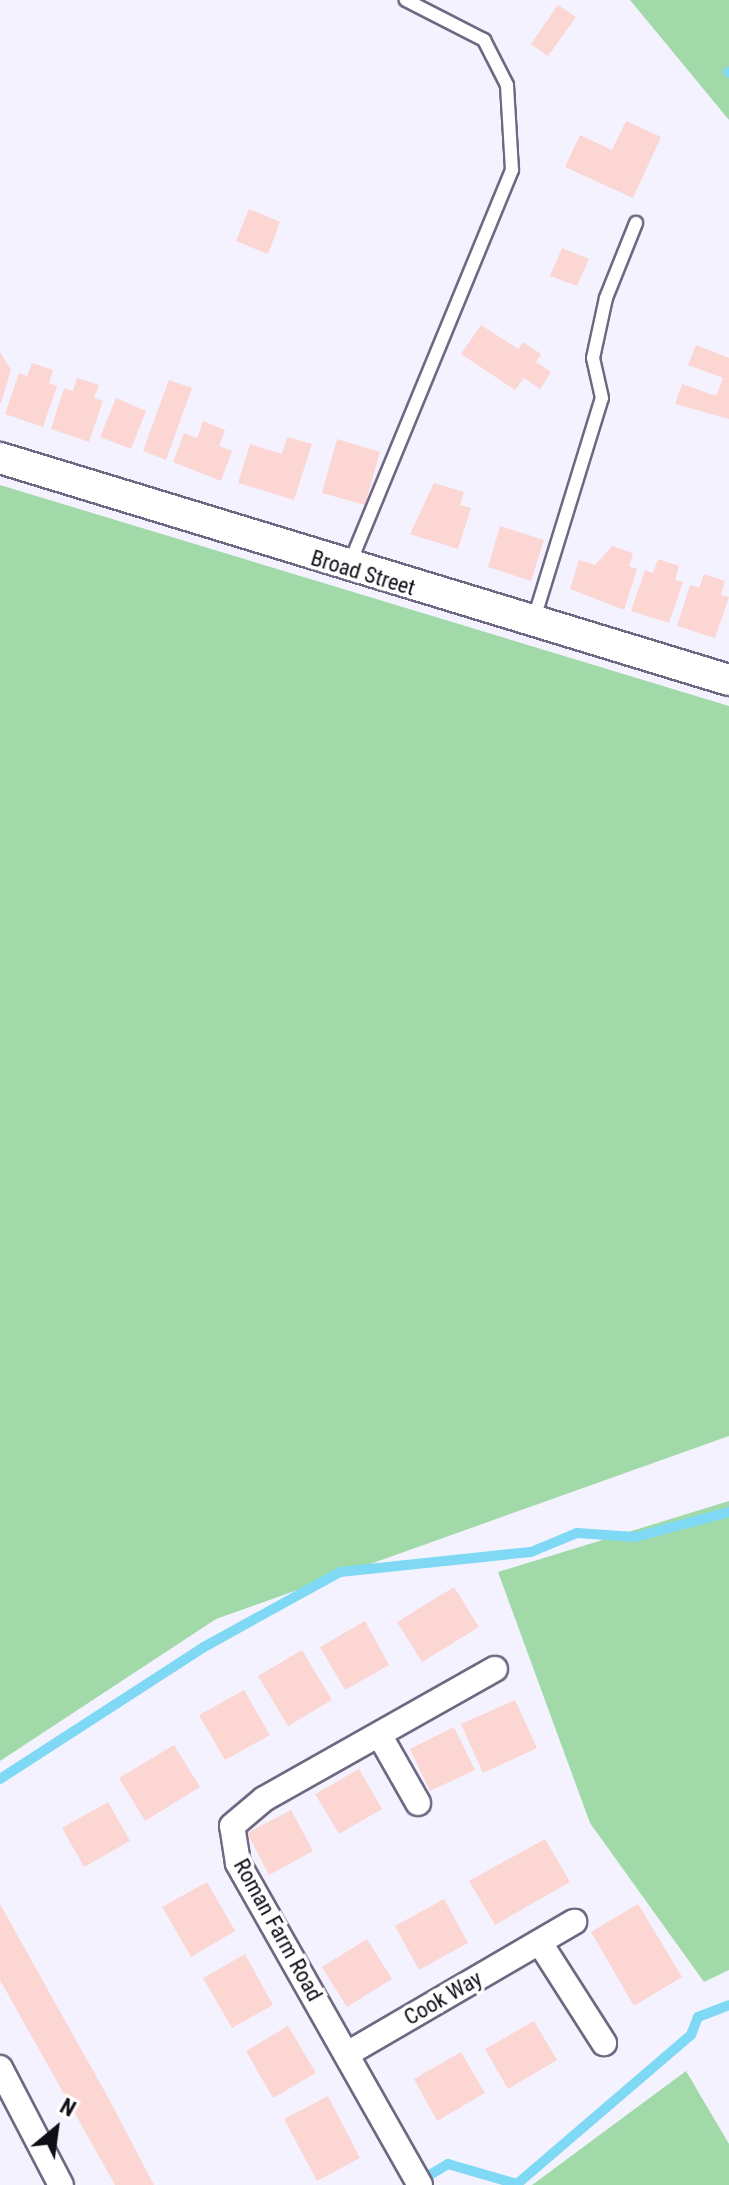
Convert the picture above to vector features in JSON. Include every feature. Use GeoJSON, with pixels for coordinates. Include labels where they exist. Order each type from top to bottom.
{"type":"FeatureCollection","features":[{"type":"Feature","properties":{"kind":"street","name":"Broad Street"},"geometry":{"type":"LineString","coordinates":[[0,458],[532,625],[729,680]]}},
{"type":"Feature","properties":{"kind":"street","name":"Roman Farm Road"},"geometry":{"type":"LineString","coordinates":[[420,2185],[238,1863],[232,1826],[264,1799],[495,1669]]}},
{"type":"Feature","properties":{"kind":"street"},"geometry":{"type":"LineString","coordinates":[[380,1736],[418,1803]]}},
{"type":"Feature","properties":{"kind":"street","name":"Cook Way"},"geometry":{"type":"LineString","coordinates":[[347,2054],[574,1922]]}},
{"type":"Feature","properties":{"kind":"street"},"geometry":{"type":"LineString","coordinates":[[540,1943],[604,2043]]}},
{"type":"Feature","properties":{"kind":"street"},"geometry":{"type":"LineString","coordinates":[[3,2080],[61,2185]]}},
{"type":"Feature","properties":{"kind":"lane"},"geometry":{"type":"LineString","coordinates":[[348,568],[512,170],[507,85],[484,40],[406,0]]}},
{"type":"Feature","properties":{"kind":"lane"},"geometry":{"type":"LineString","coordinates":[[532,625],[602,398],[593,358],[606,298],[636,223]]}},
{"type":"Feature","properties":{"kind":"green space"},"geometry":{"type":"Polygon","coordinates":[[[630,0],[729,0],[729,120],[630,0]]]}},
{"type":"Feature","properties":{"kind":"green space"},"geometry":{"type":"Polygon","coordinates":[[[0,485],[729,706],[729,1436],[216,1619],[0,1761],[0,485]]]}},
{"type":"Feature","properties":{"kind":"green space"},"geometry":{"type":"Polygon","coordinates":[[[729,1501],[729,1970],[704,1982],[590,1823],[498,1572],[729,1501]]]}},
{"type":"Feature","properties":{"kind":"green space"},"geometry":{"type":"Polygon","coordinates":[[[686,2071],[729,2144],[729,2185],[532,2185],[686,2071]]]}},
{"type":"Feature","properties":{"kind":"building"},"geometry":{"type":"Polygon","coordinates":[[[558,5],[576,17],[548,56],[531,44],[558,5]]]}},
{"type":"Feature","properties":{"kind":"building"},"geometry":{"type":"Polygon","coordinates":[[[626,121],[661,137],[633,198],[565,167],[580,135],[612,150],[626,121]]]}},
{"type":"Feature","properties":{"kind":"building"},"geometry":{"type":"Polygon","coordinates":[[[249,209],[280,222],[268,254],[236,241],[249,209]]]}},
{"type":"Feature","properties":{"kind":"building"},"geometry":{"type":"Polygon","coordinates":[[[562,248],[589,259],[577,286],[550,276],[562,248]]]}},
{"type":"Feature","properties":{"kind":"building"},"geometry":{"type":"Polygon","coordinates":[[[481,325],[518,349],[523,342],[541,354],[536,362],[551,372],[540,389],[524,378],[515,390],[461,354],[481,325]]]}},
{"type":"Feature","properties":{"kind":"building"},"geometry":{"type":"Polygon","coordinates":[[[696,345],[729,358],[729,419],[675,404],[682,384],[716,396],[723,378],[688,365],[696,345]]]}},
{"type":"Feature","properties":{"kind":"building"},"geometry":{"type":"Polygon","coordinates":[[[0,352],[11,370],[1,403],[0,403],[0,352]]]}},
{"type":"Feature","properties":{"kind":"building"},"geometry":{"type":"Polygon","coordinates":[[[32,363],[53,370],[49,383],[57,386],[43,427],[5,414],[19,373],[27,376],[32,363]]]}},
{"type":"Feature","properties":{"kind":"building"},"geometry":{"type":"Polygon","coordinates":[[[77,378],[99,385],[94,398],[103,401],[89,442],[51,429],[64,388],[73,391],[77,378]]]}},
{"type":"Feature","properties":{"kind":"building"},"geometry":{"type":"Polygon","coordinates":[[[169,380],[192,388],[166,460],[143,451],[169,380]]]}},
{"type":"Feature","properties":{"kind":"building"},"geometry":{"type":"Polygon","coordinates":[[[116,398],[146,411],[131,449],[100,437],[116,398]]]}},
{"type":"Feature","properties":{"kind":"building"},"geometry":{"type":"Polygon","coordinates":[[[203,421],[225,430],[219,446],[232,451],[221,481],[173,462],[184,433],[197,438],[203,421]]]}},
{"type":"Feature","properties":{"kind":"building"},"geometry":{"type":"Polygon","coordinates":[[[287,437],[312,444],[294,500],[238,483],[250,444],[282,454],[287,437]]]}},
{"type":"Feature","properties":{"kind":"building"},"geometry":{"type":"Polygon","coordinates":[[[337,439],[380,452],[365,505],[322,493],[337,439]]]}},
{"type":"Feature","properties":{"kind":"building"},"geometry":{"type":"Polygon","coordinates":[[[434,483],[464,492],[460,505],[471,508],[458,549],[410,534],[434,483]]]}},
{"type":"Feature","properties":{"kind":"building"},"geometry":{"type":"Polygon","coordinates":[[[500,526],[544,540],[531,581],[488,567],[500,526]]]}},
{"type":"Feature","properties":{"kind":"building"},"geometry":{"type":"Polygon","coordinates":[[[612,546],[633,553],[629,566],[637,569],[624,610],[570,589],[579,560],[595,565],[612,546]]]}},
{"type":"Feature","properties":{"kind":"building"},"geometry":{"type":"Polygon","coordinates":[[[658,559],[679,566],[675,580],[683,582],[669,623],[631,611],[645,570],[653,573],[658,559]]]}},
{"type":"Feature","properties":{"kind":"building"},"geometry":{"type":"Polygon","coordinates":[[[704,574],[725,581],[721,595],[729,597],[715,638],[677,626],[690,585],[699,588],[704,574]]]}},
{"type":"Feature","properties":{"kind":"building"},"geometry":{"type":"Polygon","coordinates":[[[454,1587],[479,1627],[422,1662],[397,1622],[454,1587]]]}},
{"type":"Feature","properties":{"kind":"building"},"geometry":{"type":"Polygon","coordinates":[[[365,1621],[389,1665],[345,1690],[320,1647],[365,1621]]]}},
{"type":"Feature","properties":{"kind":"building"},"geometry":{"type":"Polygon","coordinates":[[[302,1650],[332,1700],[288,1726],[258,1676],[302,1650]]]}},
{"type":"Feature","properties":{"kind":"building"},"geometry":{"type":"Polygon","coordinates":[[[244,1690],[270,1735],[225,1760],[199,1715],[244,1690]]]}},
{"type":"Feature","properties":{"kind":"building"},"geometry":{"type":"Polygon","coordinates":[[[515,1700],[537,1748],[483,1773],[461,1724],[515,1700]]]}},
{"type":"Feature","properties":{"kind":"building"},"geometry":{"type":"Polygon","coordinates":[[[454,1727],[475,1770],[430,1791],[410,1749],[454,1727]]]}},
{"type":"Feature","properties":{"kind":"building"},"geometry":{"type":"Polygon","coordinates":[[[174,1745],[200,1787],[145,1821],[119,1778],[174,1745]]]}},
{"type":"Feature","properties":{"kind":"building"},"geometry":{"type":"Polygon","coordinates":[[[359,1769],[382,1809],[339,1834],[315,1794],[359,1769]]]}},
{"type":"Feature","properties":{"kind":"building"},"geometry":{"type":"Polygon","coordinates":[[[108,1802],[130,1841],[84,1867],[62,1828],[108,1802]]]}},
{"type":"Feature","properties":{"kind":"building"},"geometry":{"type":"Polygon","coordinates":[[[291,1810],[313,1851],[269,1875],[247,1833],[291,1810]]]}},
{"type":"Feature","properties":{"kind":"building"},"geometry":{"type":"Polygon","coordinates":[[[545,1839],[570,1882],[495,1925],[469,1881],[545,1839]]]}},
{"type":"Feature","properties":{"kind":"building"},"geometry":{"type":"Polygon","coordinates":[[[207,1882],[235,1931],[191,1957],[162,1907],[207,1882]]]}},
{"type":"Feature","properties":{"kind":"building"},"geometry":{"type":"Polygon","coordinates":[[[444,1899],[468,1943],[419,1970],[395,1926],[444,1899]]]}},
{"type":"Feature","properties":{"kind":"building"},"geometry":{"type":"Polygon","coordinates":[[[0,1904],[154,2185],[115,2185],[0,1980],[0,1904]]]}},
{"type":"Feature","properties":{"kind":"building"},"geometry":{"type":"Polygon","coordinates":[[[638,1904],[682,1977],[634,2006],[591,1932],[638,1904]]]}},
{"type":"Feature","properties":{"kind":"building"},"geometry":{"type":"Polygon","coordinates":[[[367,1939],[392,1979],[347,2007],[322,1967],[367,1939]]]}},
{"type":"Feature","properties":{"kind":"building"},"geometry":{"type":"Polygon","coordinates":[[[245,1954],[273,2005],[232,2028],[203,1978],[245,1954]]]}},
{"type":"Feature","properties":{"kind":"building"},"geometry":{"type":"Polygon","coordinates":[[[534,2021],[557,2060],[508,2089],[485,2049],[534,2021]]]}},
{"type":"Feature","properties":{"kind":"building"},"geometry":{"type":"Polygon","coordinates":[[[288,2026],[316,2073],[273,2098],[246,2051],[288,2026]]]}},
{"type":"Feature","properties":{"kind":"building"},"geometry":{"type":"Polygon","coordinates":[[[461,2052],[485,2093],[437,2121],[414,2079],[461,2052]]]}},
{"type":"Feature","properties":{"kind":"building"},"geometry":{"type":"Polygon","coordinates":[[[328,2096],[360,2158],[317,2181],[284,2119],[328,2096]]]}},
{"type":"Feature","properties":{"kind":"waterway"},"geometry":{"type":"LineString","coordinates":[[0,1779],[204,1647],[340,1572],[531,1552],[577,1533],[635,1537],[729,1512]]}},
{"type":"Feature","properties":{"kind":"waterway"},"geometry":{"type":"LineString","coordinates":[[418,2182],[448,2164],[517,2184],[691,2035],[698,2017],[729,2005]]}}]}
